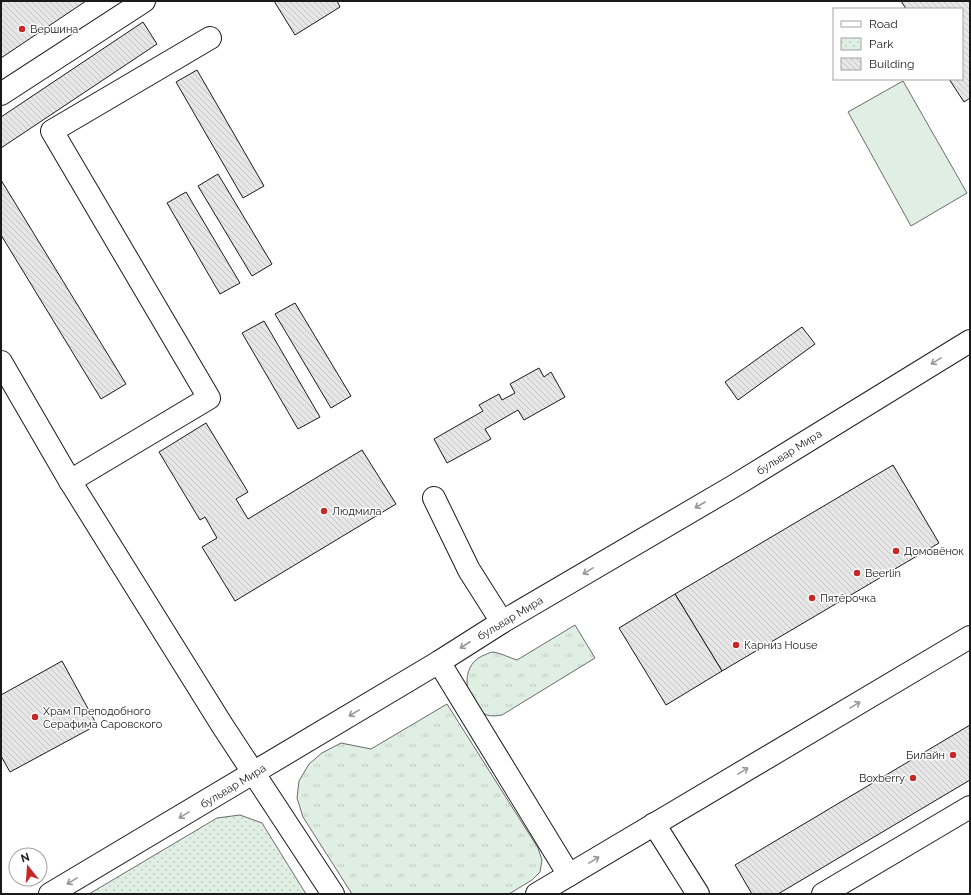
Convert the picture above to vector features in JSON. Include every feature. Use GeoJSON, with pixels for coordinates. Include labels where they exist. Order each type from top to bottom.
{"type":"FeatureCollection","features":[{"type":"Feature","properties":{"kind":"street"},"geometry":{"type":"LineString","coordinates":[[1,94],[144,1]]}},
{"type":"Feature","properties":{"kind":"street"},"geometry":{"type":"LineString","coordinates":[[70,481],[209,398],[52,131],[210,38]]}},
{"type":"Feature","properties":{"kind":"street","name":"бульвар Мира"},"geometry":{"type":"LineString","coordinates":[[50,894],[439,662],[502,622],[734,486],[970,341]]}},
{"type":"Feature","properties":{"kind":"street"},"geometry":{"type":"LineString","coordinates":[[1,362],[70,481],[222,725],[333,894]]}},
{"type":"Feature","properties":{"kind":"street"},"geometry":{"type":"LineString","coordinates":[[434,498],[469,570],[502,622]]}},
{"type":"Feature","properties":{"kind":"street"},"geometry":{"type":"LineString","coordinates":[[536,894],[970,637]]}},
{"type":"Feature","properties":{"kind":"street"},"geometry":{"type":"LineString","coordinates":[[439,662],[569,875]]}},
{"type":"Feature","properties":{"kind":"street"},"geometry":{"type":"LineString","coordinates":[[823,894],[970,806]]}},
{"type":"Feature","properties":{"kind":"street"},"geometry":{"type":"LineString","coordinates":[[654,824],[698,894]]}},
{"type":"Feature","properties":{"kind":"green space"},"geometry":{"type":"Polygon","coordinates":[[[903,81],[967,193],[911,226],[848,112],[903,81]]]}},
{"type":"Feature","properties":{"kind":"green space"},"geometry":{"type":"Polygon","coordinates":[[[575,625],[595,658],[502,715],[487,715],[477,708],[472,701],[467,684],[467,676],[475,661],[482,656],[493,652],[517,660],[575,625]]]}},
{"type":"Feature","properties":{"kind":"green space"},"geometry":{"type":"Polygon","coordinates":[[[447,704],[538,848],[542,860],[540,872],[532,880],[509,894],[352,894],[303,817],[297,798],[299,781],[309,764],[322,753],[341,743],[371,749],[447,704]]]}},
{"type":"Feature","properties":{"kind":"green space"},"geometry":{"type":"Polygon","coordinates":[[[240,815],[262,823],[306,894],[89,894],[217,818],[240,815]]]}},
{"type":"Feature","properties":{"kind":"building","name":"Вершина"},"geometry":{"type":"Polygon","coordinates":[[[1,1],[86,1],[1,58],[1,1]]]}},
{"type":"Feature","properties":{"kind":"building"},"geometry":{"type":"Polygon","coordinates":[[[274,1],[337,1],[340,7],[295,35],[274,1]]]}},
{"type":"Feature","properties":{"kind":"building"},"geometry":{"type":"Polygon","coordinates":[[[901,1],[970,1],[970,98],[964,102],[950,80],[963,80],[963,8],[905,8],[901,1]]]}},
{"type":"Feature","properties":{"kind":"building"},"geometry":{"type":"Polygon","coordinates":[[[143,22],[157,44],[1,148],[1,117],[143,22]]]}},
{"type":"Feature","properties":{"kind":"building"},"geometry":{"type":"Polygon","coordinates":[[[197,70],[264,186],[243,198],[176,82],[197,70]]]}},
{"type":"Feature","properties":{"kind":"building"},"geometry":{"type":"Polygon","coordinates":[[[218,174],[272,264],[252,276],[198,186],[218,174]]]}},
{"type":"Feature","properties":{"kind":"building"},"geometry":{"type":"Polygon","coordinates":[[[1,180],[126,384],[101,399],[1,235],[1,180]]]}},
{"type":"Feature","properties":{"kind":"building"},"geometry":{"type":"Polygon","coordinates":[[[186,192],[240,283],[220,294],[167,203],[186,192]]]}},
{"type":"Feature","properties":{"kind":"building"},"geometry":{"type":"Polygon","coordinates":[[[295,303],[351,396],[331,408],[275,314],[295,303]]]}},
{"type":"Feature","properties":{"kind":"building"},"geometry":{"type":"Polygon","coordinates":[[[264,321],[320,417],[298,429],[242,333],[264,321]]]}},
{"type":"Feature","properties":{"kind":"building"},"geometry":{"type":"Polygon","coordinates":[[[802,327],[815,344],[738,400],[725,382],[802,327]]]}},
{"type":"Feature","properties":{"kind":"building"},"geometry":{"type":"Polygon","coordinates":[[[539,368],[544,377],[551,372],[565,397],[524,420],[518,410],[485,429],[491,439],[447,463],[434,439],[483,411],[479,405],[499,394],[502,400],[515,393],[510,384],[539,368]]]}},
{"type":"Feature","properties":{"kind":"building","name":"Людмила"},"geometry":{"type":"Polygon","coordinates":[[[206,423],[248,492],[236,499],[248,519],[362,450],[396,504],[235,601],[202,547],[217,538],[205,517],[200,520],[159,452],[206,423]]]}},
{"type":"Feature","properties":{"kind":"building"},"geometry":{"type":"Polygon","coordinates":[[[893,465],[939,543],[722,671],[675,594],[893,465]]]}},
{"type":"Feature","properties":{"kind":"building"},"geometry":{"type":"Polygon","coordinates":[[[675,594],[722,671],[666,705],[619,628],[675,594]]]}},
{"type":"Feature","properties":{"kind":"building","name":"Храм Преподобного Серафима Саровского"},"geometry":{"type":"Polygon","coordinates":[[[62,661],[97,725],[10,772],[1,756],[1,695],[62,661]]]}},
{"type":"Feature","properties":{"kind":"building"},"geometry":{"type":"Polygon","coordinates":[[[970,725],[970,780],[778,894],[752,894],[735,865],[970,725]]]}},
{"type":"Feature","properties":{"kind":"place","name":"Вершина"},"geometry":{"type":"Point","coordinates":[22,29]}},
{"type":"Feature","properties":{"kind":"place","name":"Людмила"},"geometry":{"type":"Point","coordinates":[324,511]}},
{"type":"Feature","properties":{"kind":"place","name":"Домовёнок"},"geometry":{"type":"Point","coordinates":[896,551]}},
{"type":"Feature","properties":{"kind":"place","name":"Beerlin"},"geometry":{"type":"Point","coordinates":[857,573]}},
{"type":"Feature","properties":{"kind":"place","name":"Пятёрочка"},"geometry":{"type":"Point","coordinates":[812,598]}},
{"type":"Feature","properties":{"kind":"place","name":"Карниз House"},"geometry":{"type":"Point","coordinates":[736,645]}},
{"type":"Feature","properties":{"kind":"place","name":"Храм Преподобного Серафима Саровского"},"geometry":{"type":"Point","coordinates":[35,717]}},
{"type":"Feature","properties":{"kind":"place","name":"Билайн"},"geometry":{"type":"Point","coordinates":[953,755]}},
{"type":"Feature","properties":{"kind":"place","name":"Boxberry"},"geometry":{"type":"Point","coordinates":[913,778]}}]}
